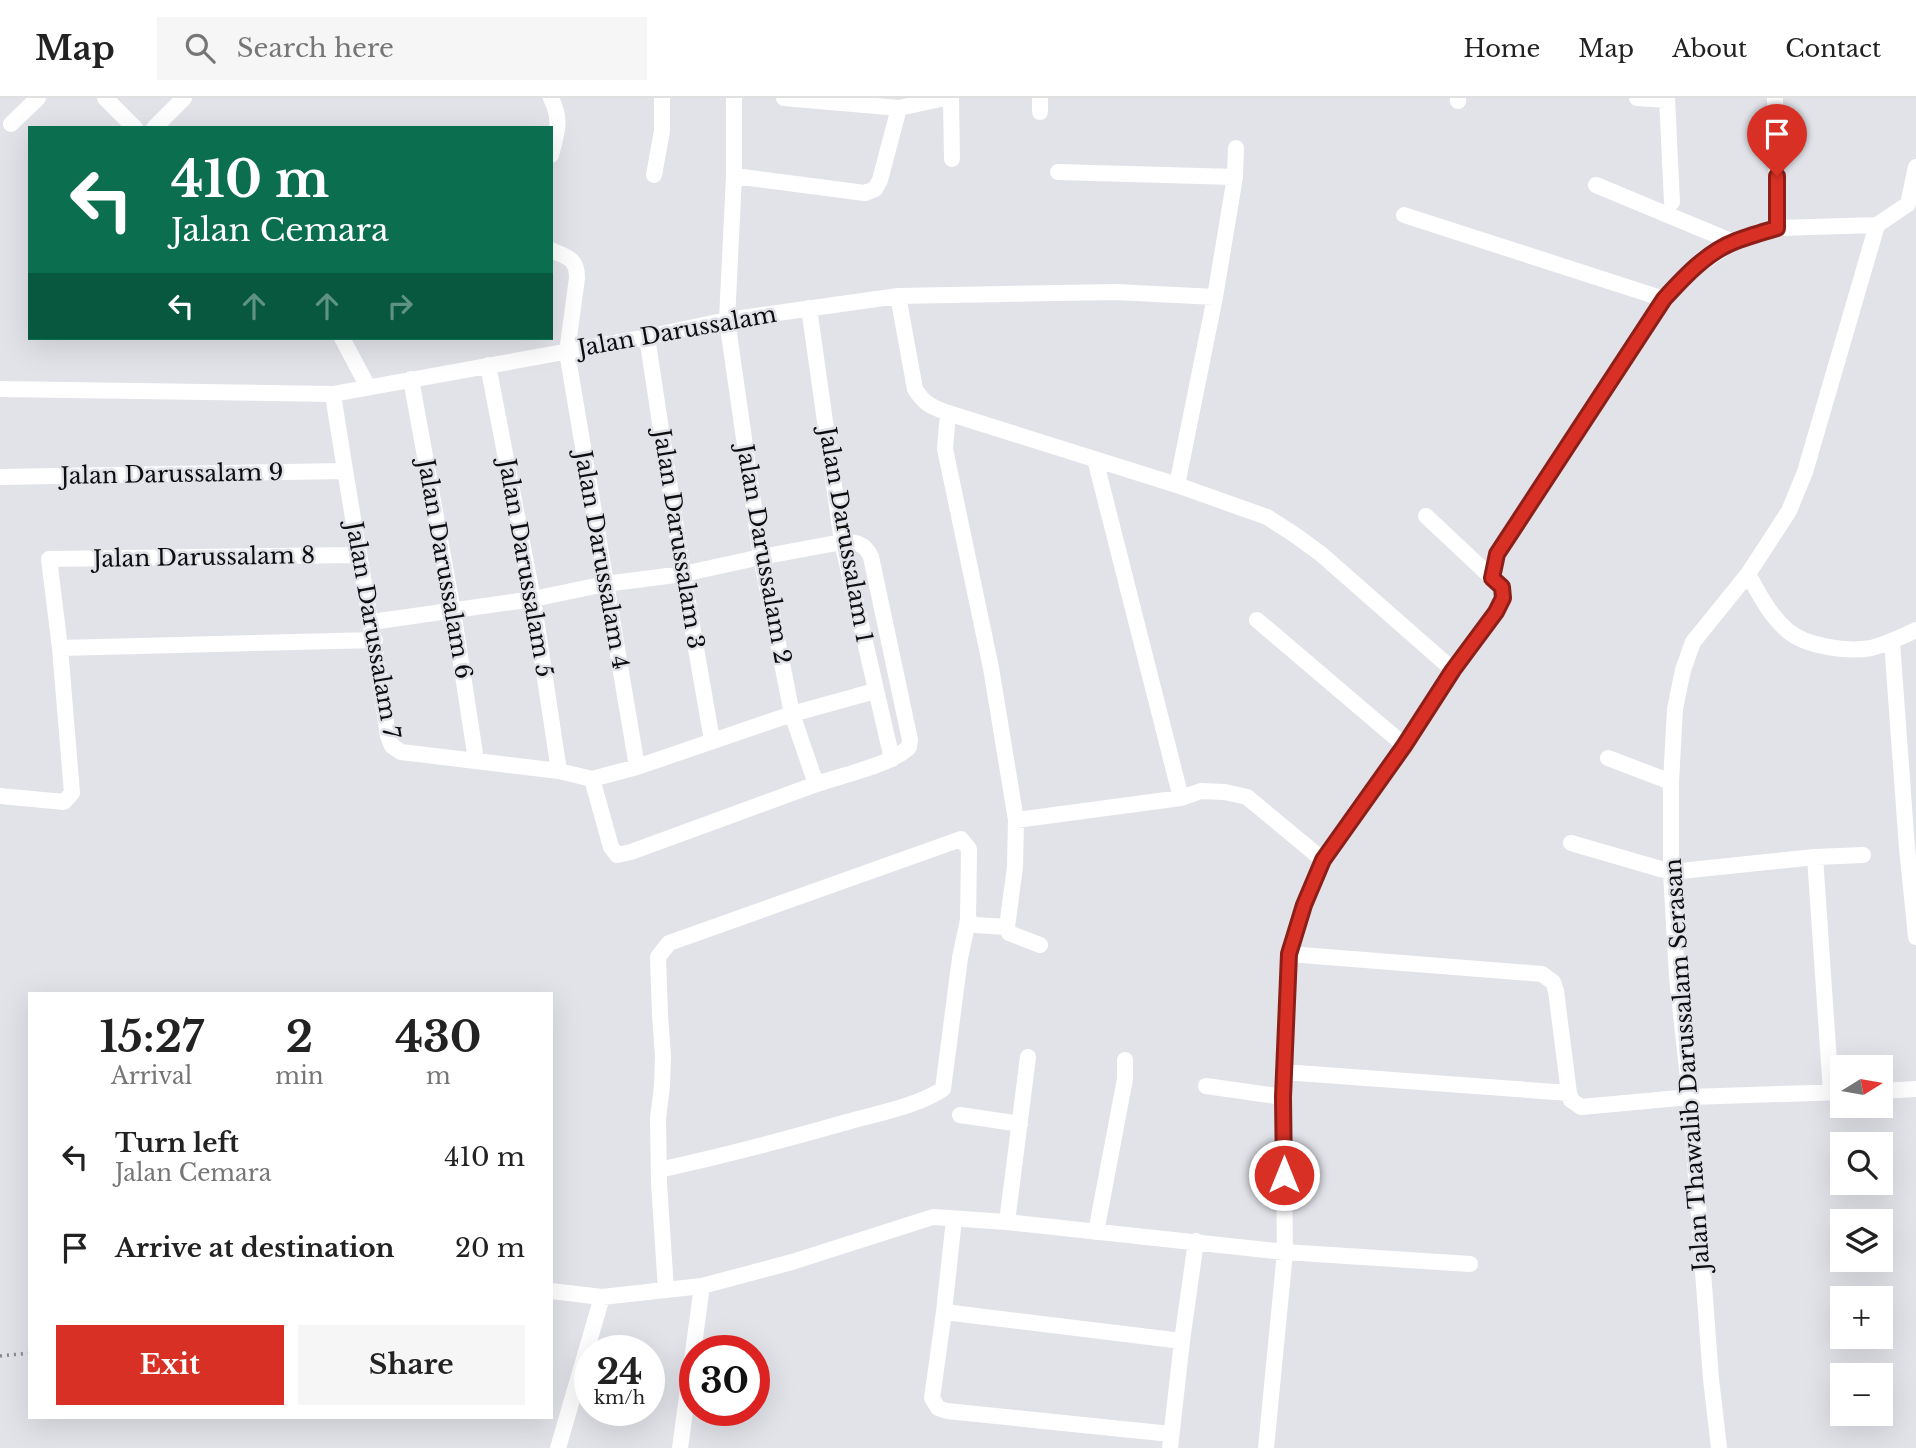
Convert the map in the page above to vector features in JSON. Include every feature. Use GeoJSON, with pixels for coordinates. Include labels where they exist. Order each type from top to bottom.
{"type":"FeatureCollection","features":[{"type":"Feature","properties":{"kind":"street"},"geometry":{"type":"LineString","coordinates":[[11,124],[38,98]]}},
{"type":"Feature","properties":{"kind":"street"},"geometry":{"type":"LineString","coordinates":[[105,98],[133,126]]}},
{"type":"Feature","properties":{"kind":"street"},"geometry":{"type":"LineString","coordinates":[[156,126],[184,98]]}},
{"type":"Feature","properties":{"kind":"street"},"geometry":{"type":"LineString","coordinates":[[551,98],[558,112],[559,125],[553,148]]}},
{"type":"Feature","properties":{"kind":"street"},"geometry":{"type":"LineString","coordinates":[[654,175],[662,131],[662,98]]}},
{"type":"Feature","properties":{"kind":"street","name":"Jalan Darussalam 2"},"geometry":{"type":"LineString","coordinates":[[734,98],[734,176],[727,320],[761,557],[792,714],[816,784]]}},
{"type":"Feature","properties":{"kind":"street"},"geometry":{"type":"LineString","coordinates":[[784,98],[910,104],[945,98]]}},
{"type":"Feature","properties":{"kind":"street"},"geometry":{"type":"LineString","coordinates":[[951,98],[952,159]]}},
{"type":"Feature","properties":{"kind":"street"},"geometry":{"type":"LineString","coordinates":[[1637,98],[1667,99],[1672,202]]}},
{"type":"Feature","properties":{"kind":"street"},"geometry":{"type":"LineString","coordinates":[[1775,98],[1777,228]]}},
{"type":"Feature","properties":{"kind":"street"},"geometry":{"type":"LineString","coordinates":[[734,176],[865,193],[875,189],[910,104]]}},
{"type":"Feature","properties":{"kind":"street"},"geometry":{"type":"LineString","coordinates":[[1177,485],[1215,297],[1235,177],[1236,148]]}},
{"type":"Feature","properties":{"kind":"street"},"geometry":{"type":"LineString","coordinates":[[1492,578],[1497,554],[1505,540],[1664,299],[1690,271],[1733,242],[1777,228],[1877,225],[1908,204],[1916,167]]}},
{"type":"Feature","properties":{"kind":"street"},"geometry":{"type":"LineString","coordinates":[[1058,172],[1235,177]]}},
{"type":"Feature","properties":{"kind":"street"},"geometry":{"type":"LineString","coordinates":[[1596,185],[1733,242]]}},
{"type":"Feature","properties":{"kind":"street"},"geometry":{"type":"LineString","coordinates":[[1404,215],[1664,299]]}},
{"type":"Feature","properties":{"kind":"street","name":"Jalan Thawalib Darussalam Serasan"},"geometry":{"type":"LineString","coordinates":[[1719,1448],[1711,1379],[1690,1097],[1676,977],[1671,872],[1671,782],[1675,709],[1683,670],[1693,642],[1748,574],[1789,511],[1805,472],[1877,225]]}},
{"type":"Feature","properties":{"kind":"street","name":"Jalan Darussalam 4"},"geometry":{"type":"LineString","coordinates":[[553,251],[572,260],[577,268],[578,278],[567,352],[638,767]]}},
{"type":"Feature","properties":{"kind":"street","name":"Jalan Darussalam"},"geometry":{"type":"LineString","coordinates":[[0,389],[333,394],[727,320],[898,296],[1116,292],[1215,297]]}},
{"type":"Feature","properties":{"kind":"street"},"geometry":{"type":"LineString","coordinates":[[898,296],[915,389],[921,400],[948,413],[1177,485],[1267,517],[1321,554],[1453,670]]}},
{"type":"Feature","properties":{"kind":"street","name":"Jalan Darussalam 1"},"geometry":{"type":"LineString","coordinates":[[809,308],[842,542],[891,759]]}},
{"type":"Feature","properties":{"kind":"street","name":"Jalan Darussalam 3"},"geometry":{"type":"LineString","coordinates":[[647,337],[683,574],[712,740]]}},
{"type":"Feature","properties":{"kind":"street"},"geometry":{"type":"LineString","coordinates":[[343,340],[368,387]]}},
{"type":"Feature","properties":{"kind":"street","name":"Jalan Darussalam 5"},"geometry":{"type":"LineString","coordinates":[[488,365],[533,599],[559,771]]}},
{"type":"Feature","properties":{"kind":"street","name":"Jalan Darussalam 6"},"geometry":{"type":"LineString","coordinates":[[411,379],[453,611],[476,760]]}},
{"type":"Feature","properties":{"kind":"street","name":"Jalan Darussalam 7"},"geometry":{"type":"LineString","coordinates":[[333,394],[372,622],[388,736],[392,746],[401,752],[559,771],[592,779],[638,767],[792,714],[875,691]]}},
{"type":"Feature","properties":{"kind":"street"},"geometry":{"type":"LineString","coordinates":[[948,413],[945,449],[991,668],[1016,820],[1015,867],[1007,927],[1009,933],[1040,945]]}},
{"type":"Feature","properties":{"kind":"street"},"geometry":{"type":"LineString","coordinates":[[1095,459],[1181,798]]}},
{"type":"Feature","properties":{"kind":"street","name":"Jalan Darussalam 9"},"geometry":{"type":"LineString","coordinates":[[0,477],[345,471]]}},
{"type":"Feature","properties":{"kind":"street"},"geometry":{"type":"LineString","coordinates":[[1266,1448],[1285,1252],[1283,1097],[1289,954],[1304,905],[1323,860],[1404,746],[1503,598],[1502,587],[1426,516]]}},
{"type":"Feature","properties":{"kind":"street"},"geometry":{"type":"LineString","coordinates":[[372,622],[683,574],[842,542],[863,544],[871,557],[910,740],[909,747],[891,759],[617,855],[611,847],[592,779]]}},
{"type":"Feature","properties":{"kind":"street","name":"Jalan Darussalam 8"},"geometry":{"type":"LineString","coordinates":[[60,648],[48,559],[359,555]]}},
{"type":"Feature","properties":{"kind":"street"},"geometry":{"type":"LineString","coordinates":[[1748,574],[1768,609],[1788,632],[1812,643],[1869,648],[1892,642],[1916,630]]}},
{"type":"Feature","properties":{"kind":"street"},"geometry":{"type":"LineString","coordinates":[[1257,621],[1404,746]]}},
{"type":"Feature","properties":{"kind":"street"},"geometry":{"type":"LineString","coordinates":[[0,796],[64,802],[72,793],[60,648],[374,640]]}},
{"type":"Feature","properties":{"kind":"street"},"geometry":{"type":"LineString","coordinates":[[1892,642],[1916,937]]}},
{"type":"Feature","properties":{"kind":"street"},"geometry":{"type":"LineString","coordinates":[[1608,758],[1671,782]]}},
{"type":"Feature","properties":{"kind":"street"},"geometry":{"type":"LineString","coordinates":[[1016,820],[1181,798],[1201,792],[1225,792],[1247,797],[1323,860]]}},
{"type":"Feature","properties":{"kind":"street"},"geometry":{"type":"LineString","coordinates":[[659,1170],[752,1149],[897,1108],[930,1097],[943,1089],[960,958],[968,920],[969,849],[961,839],[669,943],[658,957],[663,1056],[659,1170],[667,1290]]}},
{"type":"Feature","properties":{"kind":"street"},"geometry":{"type":"LineString","coordinates":[[1571,843],[1671,872],[1815,857],[1863,855]]}},
{"type":"Feature","properties":{"kind":"street"},"geometry":{"type":"LineString","coordinates":[[1815,857],[1834,1055]]}},
{"type":"Feature","properties":{"kind":"street"},"geometry":{"type":"LineString","coordinates":[[968,920],[975,925],[1007,927]]}},
{"type":"Feature","properties":{"kind":"street"},"geometry":{"type":"LineString","coordinates":[[1289,954],[1542,974],[1553,982],[1556,991],[1569,1093],[1571,1100],[1581,1107],[1690,1097],[1830,1092]]}},
{"type":"Feature","properties":{"kind":"street"},"geometry":{"type":"LineString","coordinates":[[1007,1222],[1028,1057]]}},
{"type":"Feature","properties":{"kind":"street"},"geometry":{"type":"LineString","coordinates":[[1096,1232],[1125,1079],[1125,1060]]}},
{"type":"Feature","properties":{"kind":"street"},"geometry":{"type":"LineString","coordinates":[[1284,1072],[1569,1093]]}},
{"type":"Feature","properties":{"kind":"street"},"geometry":{"type":"LineString","coordinates":[[1206,1086],[1283,1097]]}},
{"type":"Feature","properties":{"kind":"street"},"geometry":{"type":"LineString","coordinates":[[1894,1090],[1916,1089]]}},
{"type":"Feature","properties":{"kind":"street"},"geometry":{"type":"LineString","coordinates":[[960,1115],[1020,1124]]}},
{"type":"Feature","properties":{"kind":"street"},"geometry":{"type":"LineString","coordinates":[[553,1291],[602,1297],[702,1286],[792,1262],[933,1217],[1007,1222],[1285,1252],[1470,1264]]}},
{"type":"Feature","properties":{"kind":"street"},"geometry":{"type":"LineString","coordinates":[[954,1219],[932,1398],[934,1404],[947,1411],[1170,1441],[1196,1241]]}},
{"type":"Feature","properties":{"kind":"street"},"geometry":{"type":"LineString","coordinates":[[680,1448],[702,1286]]}},
{"type":"Feature","properties":{"kind":"street"},"geometry":{"type":"LineString","coordinates":[[558,1448],[602,1297]]}},
{"type":"Feature","properties":{"kind":"street"},"geometry":{"type":"LineString","coordinates":[[944,1311],[1181,1341]]}},
{"type":"Feature","properties":{"kind":"path"},"geometry":{"type":"LineString","coordinates":[[0,1356],[28,1353]]}},
{"type":"Feature","properties":{"kind":"route"},"geometry":{"type":"LineString","coordinates":[[1284,1175],[1283,1097],[1289,954],[1304,905],[1323,860],[1496,612],[1503,598],[1502,587],[1492,578],[1497,554],[1664,299],[1690,271],[1716,252],[1733,242],[1777,228],[1777,176]]}}]}
